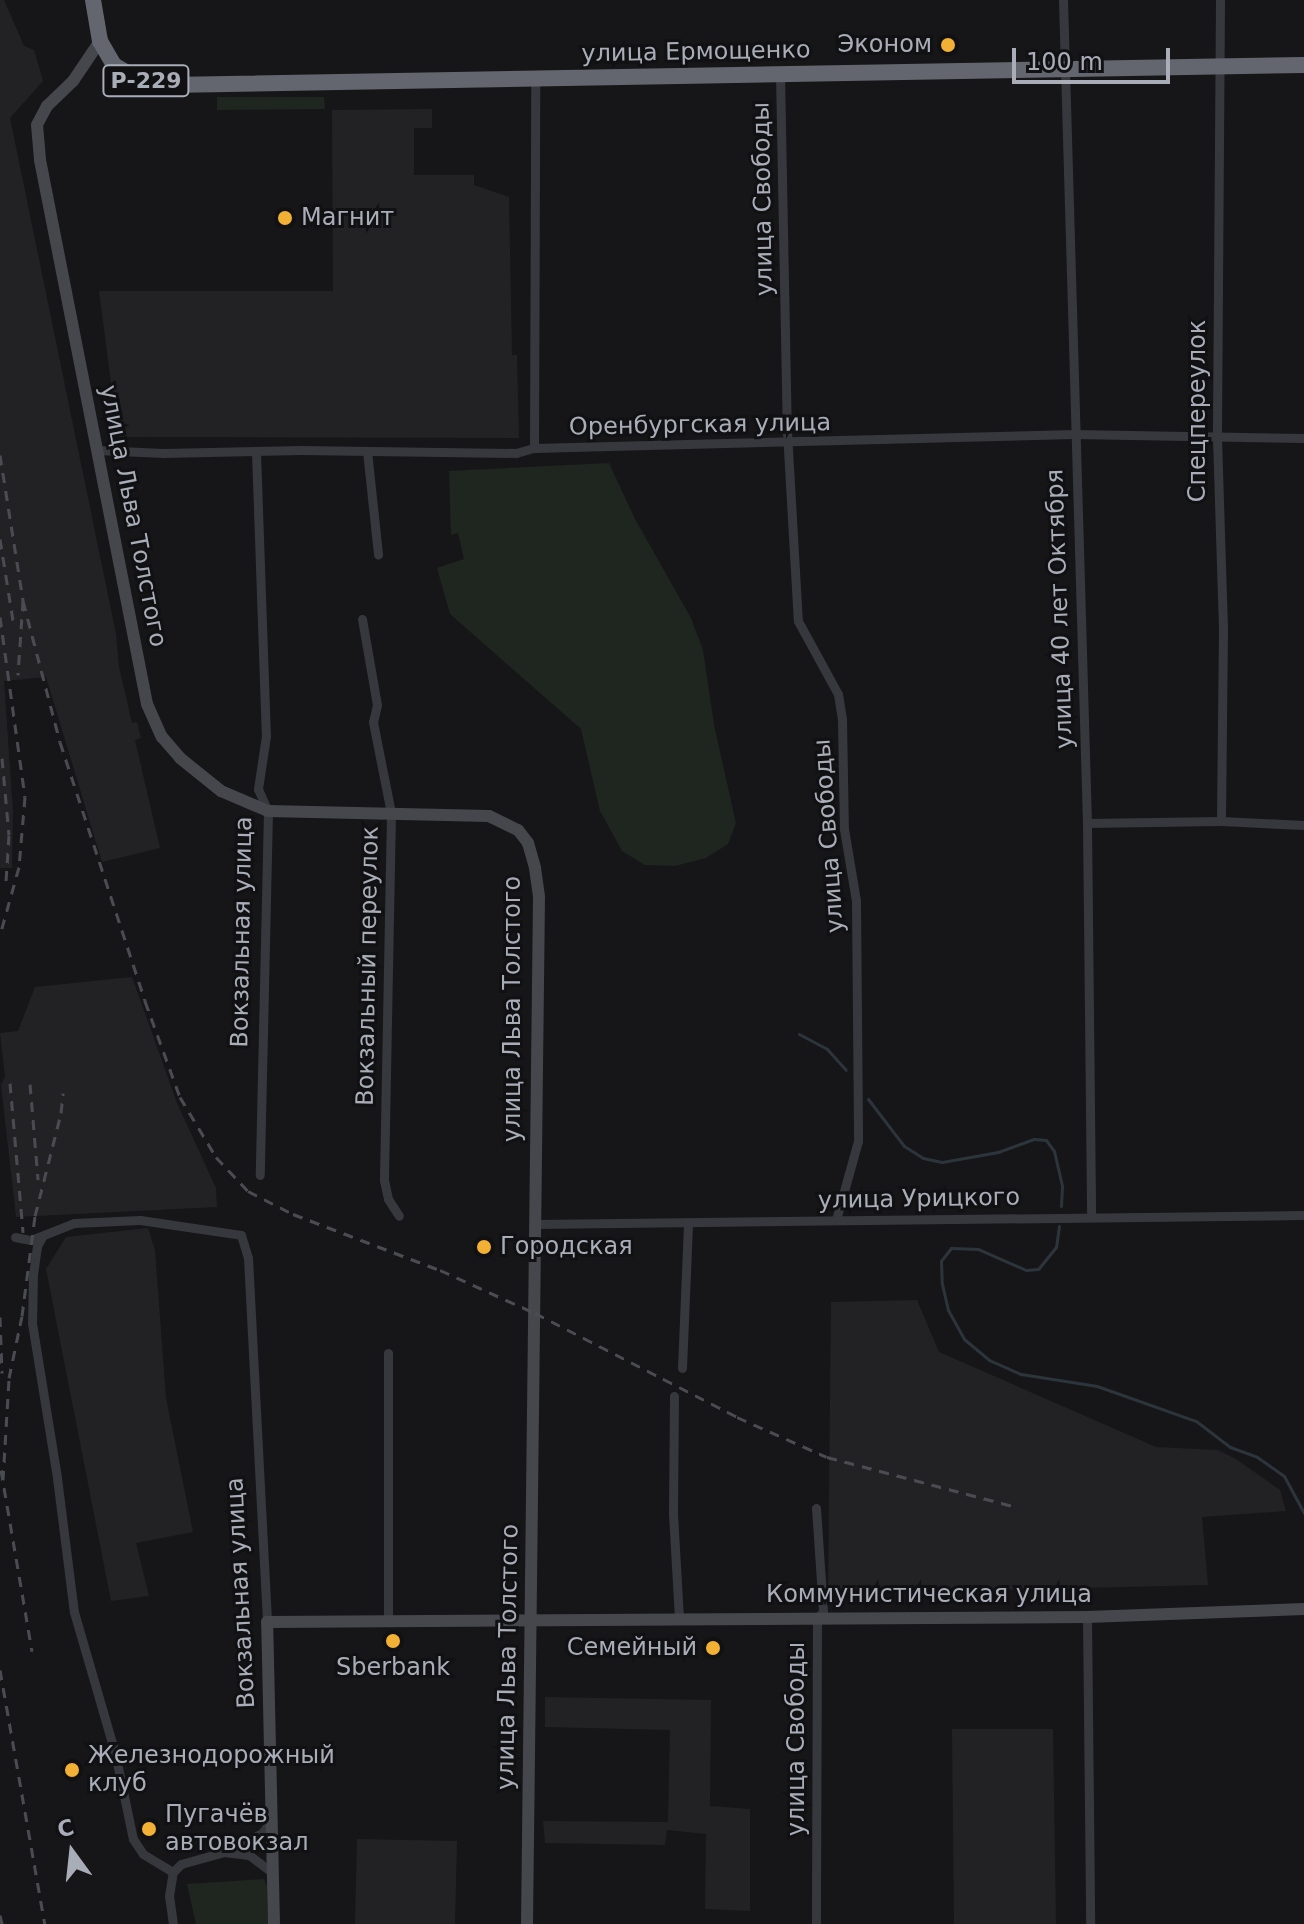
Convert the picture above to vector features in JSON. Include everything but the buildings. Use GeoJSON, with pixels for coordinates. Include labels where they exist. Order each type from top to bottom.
{"type":"FeatureCollection","features":[{"type":"Feature","properties":{"kind":"highway","name":"Р-229"},"geometry":{"type":"LineString","coordinates":[[93,0],[100,41]]}},
{"type":"Feature","properties":{"kind":"highway","name":"улица Ермощенко"},"geometry":{"type":"LineString","coordinates":[[100,41],[114,65],[136,78],[170,85],[209,87],[1304,65]]}},
{"type":"Feature","properties":{"kind":"street","name":"улица 40 лет Октября"},"geometry":{"type":"LineString","coordinates":[[1063,0],[1087,823],[1091,1217]]}},
{"type":"Feature","properties":{"kind":"street","name":"Спецпереулок"},"geometry":{"type":"LineString","coordinates":[[1220,0],[1217,438],[1223,627],[1219,684],[1221,821]]}},
{"type":"Feature","properties":{"kind":"street","name":"улица Льва Толстого"},"geometry":{"type":"LineString","coordinates":[[100,41],[73,81],[47,106],[37,125],[40,160],[147,704],[162,737],[180,758],[221,791],[268,811],[489,816],[518,830],[528,843],[539,898],[527,1924]]}},
{"type":"Feature","properties":{"kind":"street","name":"улица Свободы"},"geometry":{"type":"LineString","coordinates":[[780,74],[789,443],[798,621],[838,694],[842,719],[844,829],[856,901],[858,1141],[836,1220]]}},
{"type":"Feature","properties":{"kind":"street"},"geometry":{"type":"LineString","coordinates":[[534,448],[535,79]]}},
{"type":"Feature","properties":{"kind":"street","name":"Оренбургская улица"},"geometry":{"type":"LineString","coordinates":[[98,450],[516,453],[534,448],[1074,434],[1304,438]]}},
{"type":"Feature","properties":{"kind":"street"},"geometry":{"type":"LineString","coordinates":[[367,451],[378,554]]}},
{"type":"Feature","properties":{"kind":"street","name":"Вокзальная улица"},"geometry":{"type":"LineString","coordinates":[[256,452],[266,736],[258,789],[268,811],[260,1175]]}},
{"type":"Feature","properties":{"kind":"street","name":"Вокзальный переулок"},"geometry":{"type":"LineString","coordinates":[[362,619],[377,705],[373,722],[391,813],[384,1180],[388,1199],[399,1216]]}},
{"type":"Feature","properties":{"kind":"street"},"geometry":{"type":"LineString","coordinates":[[1087,823],[1221,821],[1304,825]]}},
{"type":"Feature","properties":{"kind":"street","name":"улица Урицкого"},"geometry":{"type":"LineString","coordinates":[[535,1224],[1304,1215]]}},
{"type":"Feature","properties":{"kind":"street","name":"Вокзальная улица"},"geometry":{"type":"LineString","coordinates":[[42,1237],[74,1223],[140,1220],[241,1235],[248,1258],[267,1622],[274,1924]]}},
{"type":"Feature","properties":{"kind":"street"},"geometry":{"type":"LineString","coordinates":[[682,1368],[688,1222]]}},
{"type":"Feature","properties":{"kind":"street"},"geometry":{"type":"LineString","coordinates":[[15,1237],[23,1240],[42,1237]]}},
{"type":"Feature","properties":{"kind":"street"},"geometry":{"type":"LineString","coordinates":[[42,1237],[37,1246],[33,1273],[32,1323],[57,1478],[74,1612],[115,1753],[133,1839],[143,1854],[173,1872]]}},
{"type":"Feature","properties":{"kind":"street"},"geometry":{"type":"LineString","coordinates":[[267,1622],[388,1620],[388,1353]]}},
{"type":"Feature","properties":{"kind":"street"},"geometry":{"type":"LineString","coordinates":[[674,1396],[673,1514],[679,1619]]}},
{"type":"Feature","properties":{"kind":"street","name":"улица Свободы"},"geometry":{"type":"LineString","coordinates":[[816,1508],[823,1612],[817,1618],[816,1924]]}},
{"type":"Feature","properties":{"kind":"street","name":"Коммунистическая улица"},"geometry":{"type":"LineString","coordinates":[[388,1620],[1087,1617],[1304,1609]]}},
{"type":"Feature","properties":{"kind":"street"},"geometry":{"type":"LineString","coordinates":[[1087,1617],[1090,1924]]}},
{"type":"Feature","properties":{"kind":"street"},"geometry":{"type":"LineString","coordinates":[[173,1924],[169,1896],[173,1872],[196,1857],[224,1852],[255,1837],[271,1814]]}},
{"type":"Feature","properties":{"kind":"street"},"geometry":{"type":"LineString","coordinates":[[224,1852],[249,1855],[273,1873]]}},
{"type":"Feature","properties":{"kind":"shaded area"},"geometry":{"type":"Polygon","coordinates":[[[0,0],[4,0],[24,46],[34,50],[43,81],[10,118],[116,634],[119,667],[132,723],[137,722],[141,738],[135,740],[160,848],[102,862],[46,677],[4,681],[13,811],[12,868],[0,868],[0,0]]]}},
{"type":"Feature","properties":{"kind":"shaded area"},"geometry":{"type":"Polygon","coordinates":[[[217,97],[324,97],[325,109],[217,110],[217,97]]]}},
{"type":"Feature","properties":{"kind":"shaded area"},"geometry":{"type":"Polygon","coordinates":[[[432,109],[432,128],[414,128],[414,175],[474,175],[474,185],[509,197],[512,355],[517,355],[519,438],[118,437],[99,291],[333,291],[332,110],[432,109]]]}},
{"type":"Feature","properties":{"kind":"shaded area"},"geometry":{"type":"Polygon","coordinates":[[[609,463],[635,519],[691,618],[703,650],[714,725],[736,823],[728,844],[706,858],[675,866],[645,865],[622,851],[600,811],[581,729],[450,614],[437,568],[464,559],[458,533],[451,535],[449,471],[609,463]]]}},
{"type":"Feature","properties":{"kind":"shaded area"},"geometry":{"type":"Polygon","coordinates":[[[132,977],[177,1103],[216,1188],[217,1207],[16,1217],[1,1085],[5,1077],[0,1033],[18,1031],[35,987],[132,977]]]}},
{"type":"Feature","properties":{"kind":"shaded area"},"geometry":{"type":"Polygon","coordinates":[[[148,1228],[155,1250],[166,1398],[193,1532],[136,1543],[149,1596],[111,1601],[46,1269],[66,1237],[148,1228]]]}},
{"type":"Feature","properties":{"kind":"shaded area"},"geometry":{"type":"Polygon","coordinates":[[[917,1300],[939,1352],[1156,1447],[1218,1450],[1280,1490],[1286,1511],[1202,1517],[1208,1585],[828,1594],[831,1302],[917,1300]]]}},
{"type":"Feature","properties":{"kind":"shaded area"},"geometry":{"type":"Polygon","coordinates":[[[545,1697],[711,1700],[710,1806],[750,1809],[750,1911],[705,1909],[706,1834],[667,1830],[665,1845],[545,1843],[543,1821],[668,1822],[670,1730],[545,1727],[545,1697]]]}},
{"type":"Feature","properties":{"kind":"shaded area"},"geometry":{"type":"Polygon","coordinates":[[[952,1729],[1053,1729],[1056,1924],[954,1924],[952,1729]]]}},
{"type":"Feature","properties":{"kind":"shaded area"},"geometry":{"type":"Polygon","coordinates":[[[357,1839],[457,1841],[455,1924],[355,1924],[357,1839]]]}},
{"type":"Feature","properties":{"kind":"shaded area"},"geometry":{"type":"Polygon","coordinates":[[[264,1879],[268,1924],[196,1924],[187,1884],[264,1879]]]}},
{"type":"Feature","properties":{"kind":"waterway"},"geometry":{"type":"LineString","coordinates":[[799,1034],[827,1049],[846,1070]]}},
{"type":"Feature","properties":{"kind":"waterway"},"geometry":{"type":"LineString","coordinates":[[868,1099],[904,1146],[923,1158],[942,1162],[998,1152],[1034,1139],[1046,1140],[1054,1151],[1062,1187],[1061,1206]]}},
{"type":"Feature","properties":{"kind":"waterway"},"geometry":{"type":"LineString","coordinates":[[1059,1226],[1056,1247],[1038,1269],[1026,1270],[978,1249],[951,1248],[941,1261],[942,1284],[948,1310],[964,1339],[989,1360],[1021,1374],[1097,1386],[1196,1421],[1230,1447],[1257,1457],[1284,1476],[1304,1513]]}},
{"type":"Feature","properties":{"kind":"railway"},"geometry":{"type":"LineString","coordinates":[[0,455],[23,601],[18,675]]}},
{"type":"Feature","properties":{"kind":"railway"},"geometry":{"type":"LineString","coordinates":[[0,539],[14,626]]}},
{"type":"Feature","properties":{"kind":"railway"},"geometry":{"type":"LineString","coordinates":[[23,601],[60,742],[145,1001],[180,1097],[216,1157],[248,1191],[293,1214],[440,1270],[535,1313],[737,1417],[827,1457],[1012,1506]]}},
{"type":"Feature","properties":{"kind":"railway"},"geometry":{"type":"LineString","coordinates":[[0,617],[25,797],[19,867],[0,935]]}},
{"type":"Feature","properties":{"kind":"railway"},"geometry":{"type":"LineString","coordinates":[[2,758],[9,835],[6,881]]}},
{"type":"Feature","properties":{"kind":"railway"},"geometry":{"type":"LineString","coordinates":[[10,1083],[23,1232]]}},
{"type":"Feature","properties":{"kind":"railway"},"geometry":{"type":"LineString","coordinates":[[30,1084],[38,1180]]}},
{"type":"Feature","properties":{"kind":"railway"},"geometry":{"type":"LineString","coordinates":[[3,1480],[9,1378],[22,1316],[35,1216],[61,1113],[63,1093]]}},
{"type":"Feature","properties":{"kind":"railway"},"geometry":{"type":"LineString","coordinates":[[0,1317],[2,1373]]}},
{"type":"Feature","properties":{"kind":"railway"},"geometry":{"type":"LineString","coordinates":[[1,1470],[32,1651]]}},
{"type":"Feature","properties":{"kind":"railway"},"geometry":{"type":"LineString","coordinates":[[0,1670],[45,1924]]}},
{"type":"Feature","properties":{"kind":"railway"},"geometry":{"type":"LineString","coordinates":[[0,1915],[2,1924]]}},
{"type":"Feature","properties":{"kind":"place","name":"Эконом"},"geometry":{"type":"Point","coordinates":[948,45]}},
{"type":"Feature","properties":{"kind":"place","name":"Магнит"},"geometry":{"type":"Point","coordinates":[285,218]}},
{"type":"Feature","properties":{"kind":"place","name":"Городская"},"geometry":{"type":"Point","coordinates":[484,1247]}},
{"type":"Feature","properties":{"kind":"place","name":"Sberbank"},"geometry":{"type":"Point","coordinates":[393,1641]}},
{"type":"Feature","properties":{"kind":"place","name":"Семейный"},"geometry":{"type":"Point","coordinates":[713,1648]}},
{"type":"Feature","properties":{"kind":"place","name":"Железнодорожный клуб"},"geometry":{"type":"Point","coordinates":[72,1770]}},
{"type":"Feature","properties":{"kind":"place","name":"Пугачёв автовокзал"},"geometry":{"type":"Point","coordinates":[149,1829]}}]}
